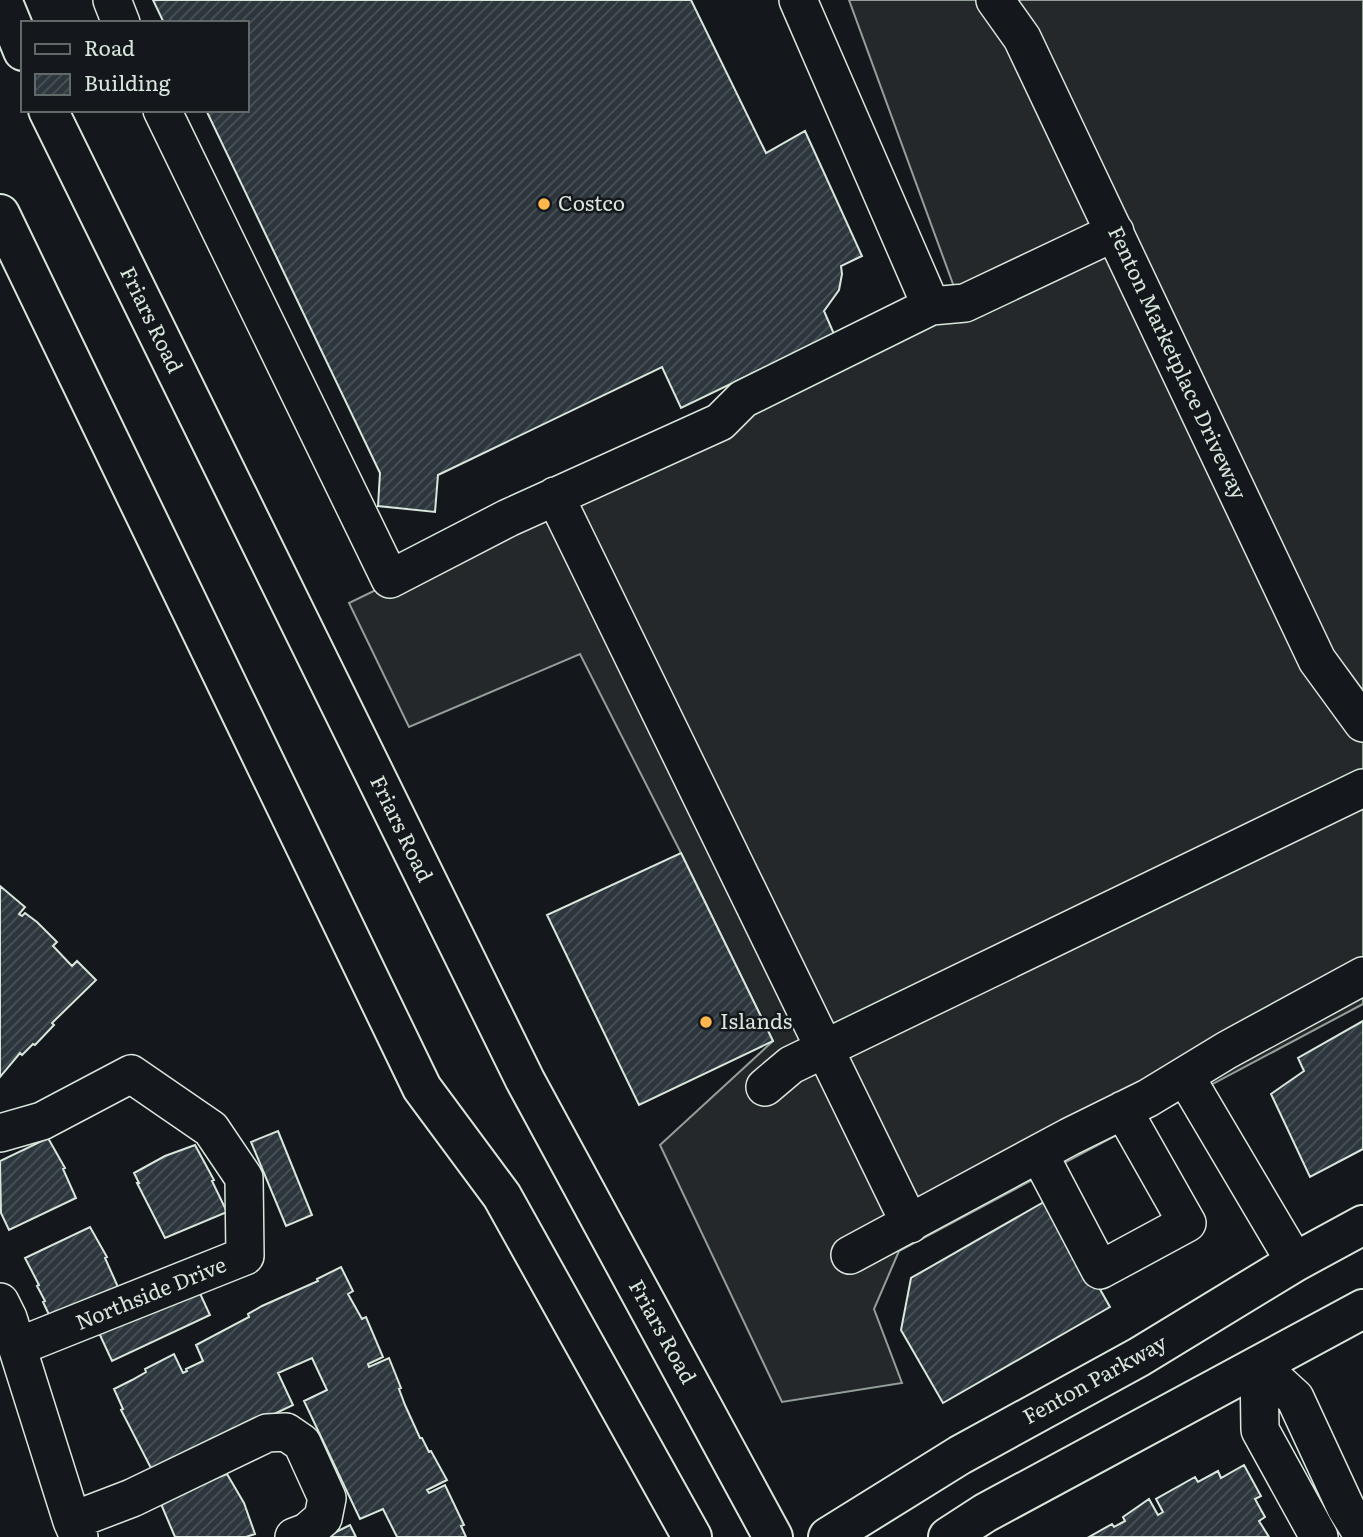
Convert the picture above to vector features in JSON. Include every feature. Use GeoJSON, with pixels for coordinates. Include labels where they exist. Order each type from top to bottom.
{"type":"FeatureCollection","features":[{"type":"Feature","properties":{"kind":"main road"},"geometry":{"type":"LineString","coordinates":[[2,0],[21,46]]}},
{"type":"Feature","properties":{"kind":"main road","name":"Friars Road"},"geometry":{"type":"LineString","coordinates":[[49,112],[524,1080],[773,1537]]}},
{"type":"Feature","properties":{"kind":"main road"},"geometry":{"type":"LineString","coordinates":[[0,214],[422,1088],[502,1196],[692,1537]]}},
{"type":"Feature","properties":{"kind":"main road","name":"Fenton Parkway"},"geometry":{"type":"LineString","coordinates":[[828,1537],[960,1455],[1139,1357],[1295,1262],[1363,1226]]}},
{"type":"Feature","properties":{"kind":"main road"},"geometry":{"type":"LineString","coordinates":[[948,1537],[985,1513],[1363,1309]]}},
{"type":"Feature","properties":{"kind":"street"},"geometry":{"type":"LineString","coordinates":[[112,0],[120,21]]}},
{"type":"Feature","properties":{"kind":"street"},"geometry":{"type":"LineString","coordinates":[[797,0],[931,306]]}},
{"type":"Feature","properties":{"kind":"street","name":"Fenton Marketplace Driveway"},"geometry":{"type":"LineString","coordinates":[[995,0],[1023,38],[1317,660],[1363,723]]}},
{"type":"Feature","properties":{"kind":"street"},"geometry":{"type":"LineString","coordinates":[[163,112],[390,579],[508,517],[720,422],[744,399],[931,306],[965,303],[1115,232]]}},
{"type":"Feature","properties":{"kind":"street"},"geometry":{"type":"LineString","coordinates":[[555,496],[910,1224]]}},
{"type":"Feature","properties":{"kind":"street"},"geometry":{"type":"LineString","coordinates":[[765,1087],[791,1065],[1363,788]]}},
{"type":"Feature","properties":{"kind":"street"},"geometry":{"type":"LineString","coordinates":[[850,1255],[1123,1110],[1363,976]]}},
{"type":"Feature","properties":{"kind":"street","name":"Northside Drive"},"geometry":{"type":"LineString","coordinates":[[0,1133],[42,1121],[131,1074],[211,1129],[244,1178],[245,1256],[17,1347]]}},
{"type":"Feature","properties":{"kind":"street"},"geometry":{"type":"LineString","coordinates":[[1185,1076],[1295,1262]]}},
{"type":"Feature","properties":{"kind":"street"},"geometry":{"type":"LineString","coordinates":[[1039,1154],[1100,1270],[1186,1223],[1123,1110]]}},
{"type":"Feature","properties":{"kind":"street"},"geometry":{"type":"LineString","coordinates":[[0,1302],[9,1318],[76,1529],[132,1498],[267,1433],[286,1432],[302,1443],[327,1498],[323,1518],[307,1532],[293,1537]]}},
{"type":"Feature","properties":{"kind":"street"},"geometry":{"type":"LineString","coordinates":[[1259,1365],[1295,1398],[1346,1508],[1363,1535]]}},
{"type":"Feature","properties":{"kind":"street"},"geometry":{"type":"LineString","coordinates":[[1259,1365],[1260,1430],[1319,1537]]}},
{"type":"Feature","properties":{"kind":"shaded area"},"geometry":{"type":"Polygon","coordinates":[[[849,0],[1363,0],[1363,1004],[899,1251],[874,1309],[902,1383],[782,1402],[660,1145],[773,1041],[580,654],[409,727],[349,603],[961,306],[849,0]]]}},
{"type":"Feature","properties":{"kind":"building","name":"Costco"},"geometry":{"type":"Polygon","coordinates":[[[153,0],[691,0],[766,153],[805,131],[862,256],[841,266],[839,290],[824,311],[834,334],[681,408],[662,367],[438,475],[435,512],[378,506],[380,473],[207,112],[248,112],[248,21],[163,21],[153,0]]]}},
{"type":"Feature","properties":{"kind":"building"},"geometry":{"type":"Polygon","coordinates":[[[681,853],[773,1041],[639,1105],[547,915],[681,853]]]}},
{"type":"Feature","properties":{"kind":"building"},"geometry":{"type":"Polygon","coordinates":[[[0,886],[25,907],[19,914],[22,916],[25,913],[57,942],[53,946],[72,966],[77,961],[96,980],[52,1023],[54,1025],[35,1045],[22,1055],[20,1053],[0,1077],[0,886]]]}},
{"type":"Feature","properties":{"kind":"building"},"geometry":{"type":"Polygon","coordinates":[[[1363,1021],[1363,1149],[1310,1177],[1271,1094],[1304,1071],[1298,1058],[1363,1021]]]}},
{"type":"Feature","properties":{"kind":"building"},"geometry":{"type":"Polygon","coordinates":[[[278,1131],[312,1215],[286,1226],[251,1142],[278,1131]]]}},
{"type":"Feature","properties":{"kind":"building"},"geometry":{"type":"Polygon","coordinates":[[[48,1138],[65,1168],[63,1169],[76,1198],[9,1230],[1,1213],[0,1161],[48,1138]]]}},
{"type":"Feature","properties":{"kind":"building"},"geometry":{"type":"Polygon","coordinates":[[[195,1145],[227,1212],[165,1238],[134,1173],[165,1156],[195,1145]]]}},
{"type":"Feature","properties":{"kind":"building"},"geometry":{"type":"Polygon","coordinates":[[[1049,1199],[1110,1307],[943,1403],[901,1330],[911,1278],[1049,1199]]]}},
{"type":"Feature","properties":{"kind":"building"},"geometry":{"type":"Polygon","coordinates":[[[90,1227],[107,1257],[105,1258],[118,1287],[51,1319],[37,1286],[39,1285],[25,1258],[90,1227]]]}},
{"type":"Feature","properties":{"kind":"building"},"geometry":{"type":"Polygon","coordinates":[[[341,1267],[353,1291],[348,1294],[362,1319],[366,1317],[383,1357],[368,1364],[369,1367],[389,1358],[420,1438],[429,1452],[431,1451],[447,1480],[427,1490],[429,1493],[445,1485],[464,1525],[461,1526],[466,1537],[397,1537],[383,1509],[360,1519],[304,1401],[327,1390],[312,1358],[278,1373],[293,1405],[153,1472],[121,1410],[123,1409],[114,1389],[174,1354],[183,1373],[187,1371],[186,1369],[203,1361],[196,1345],[249,1317],[248,1314],[262,1306],[318,1281],[317,1279],[341,1267]]]}},
{"type":"Feature","properties":{"kind":"building"},"geometry":{"type":"Polygon","coordinates":[[[197,1287],[210,1315],[112,1361],[99,1333],[197,1287]]]}},
{"type":"Feature","properties":{"kind":"building"},"geometry":{"type":"Polygon","coordinates":[[[1244,1465],[1261,1496],[1255,1499],[1265,1517],[1259,1521],[1269,1537],[1089,1537],[1112,1524],[1114,1527],[1125,1521],[1123,1517],[1149,1499],[1158,1515],[1163,1512],[1156,1499],[1195,1477],[1198,1482],[1218,1471],[1221,1478],[1244,1465]]]}},
{"type":"Feature","properties":{"kind":"building"},"geometry":{"type":"Polygon","coordinates":[[[227,1474],[244,1503],[255,1534],[246,1537],[175,1537],[161,1504],[216,1476],[227,1474]]]}},
{"type":"Feature","properties":{"kind":"building"},"geometry":{"type":"Polygon","coordinates":[[[350,1525],[356,1537],[326,1537],[350,1525]]]}},
{"type":"Feature","properties":{"kind":"place","name":"Costco"},"geometry":{"type":"Point","coordinates":[544,204]}},
{"type":"Feature","properties":{"kind":"place","name":"Islands"},"geometry":{"type":"Point","coordinates":[706,1022]}}]}
